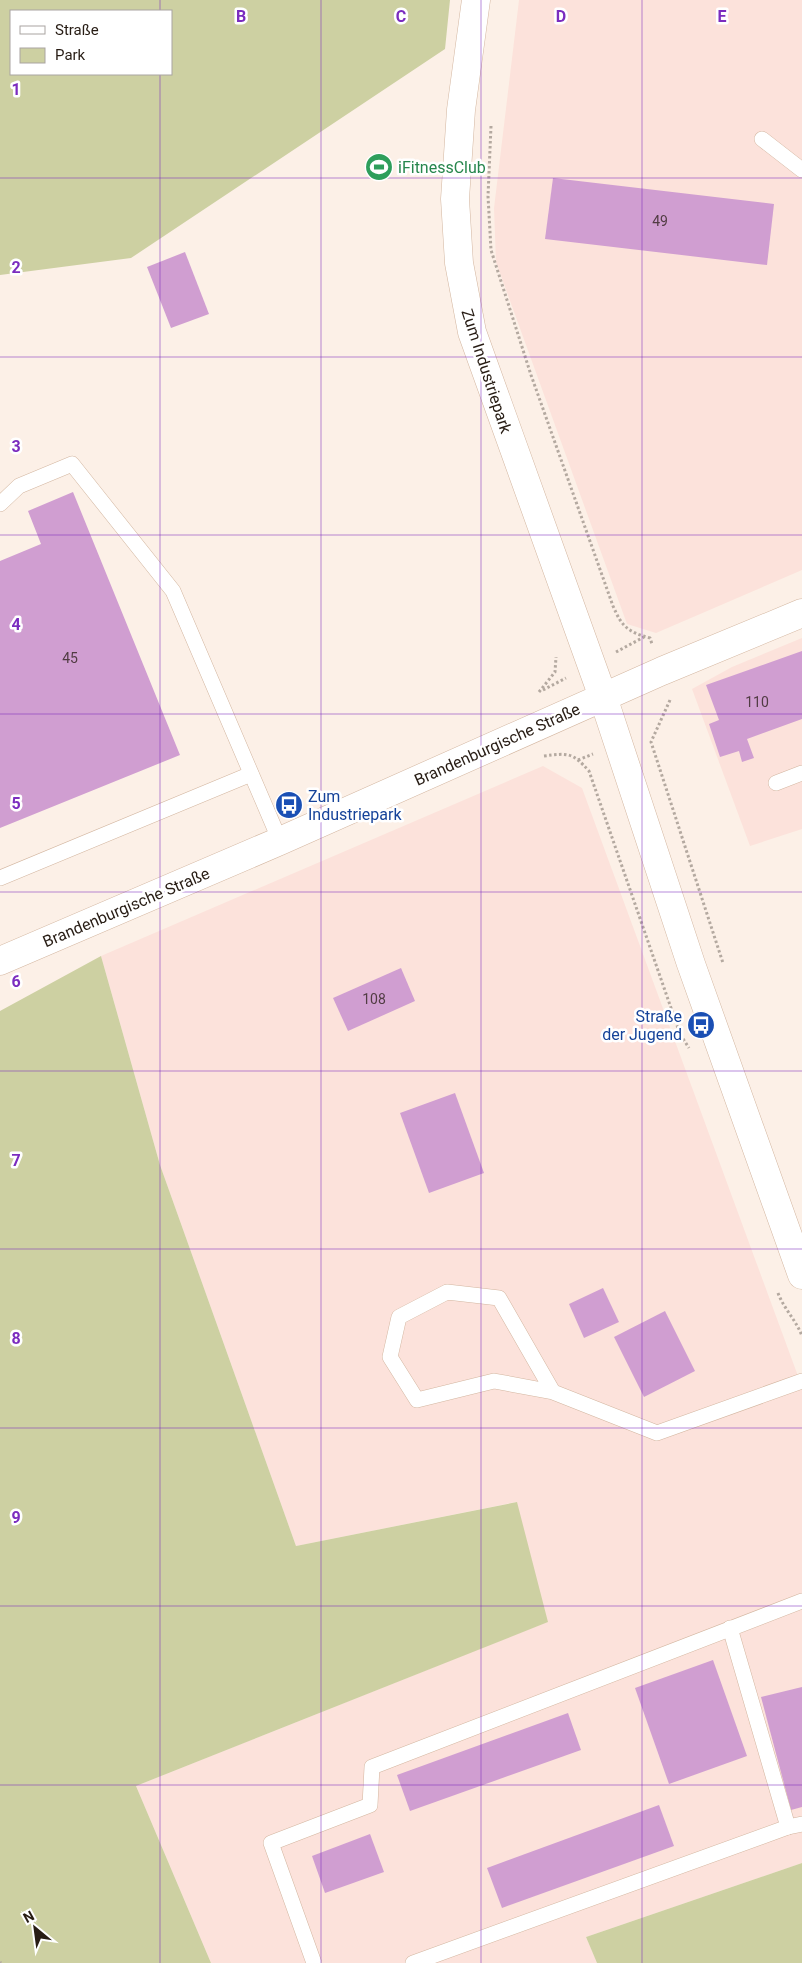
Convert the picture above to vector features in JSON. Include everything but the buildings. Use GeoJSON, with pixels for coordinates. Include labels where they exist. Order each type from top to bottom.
{"type":"FeatureCollection","features":[{"type":"Feature","properties":{"kind":"street","name":"Zum Industriepark"},"geometry":{"type":"LineString","coordinates":[[476,0],[461,110],[455,199],[456,237],[464,298],[481,362],[603,697]]}},
{"type":"Feature","properties":{"kind":"street","name":"Brandenburgische Straße"},"geometry":{"type":"LineString","coordinates":[[0,961],[280,841],[603,697],[802,613]]}},
{"type":"Feature","properties":{"kind":"street"},"geometry":{"type":"LineString","coordinates":[[603,697],[691,964],[802,1275]]}},
{"type":"Feature","properties":{"kind":"lane"},"geometry":{"type":"LineString","coordinates":[[762,140],[802,170]]}},
{"type":"Feature","properties":{"kind":"lane"},"geometry":{"type":"LineString","coordinates":[[0,504],[19,486],[72,464],[173,591],[280,841]]}},
{"type":"Feature","properties":{"kind":"lane"},"geometry":{"type":"LineString","coordinates":[[776,783],[802,773]]}},
{"type":"Feature","properties":{"kind":"lane"},"geometry":{"type":"LineString","coordinates":[[0,878],[251,774]]}},
{"type":"Feature","properties":{"kind":"lane"},"geometry":{"type":"LineString","coordinates":[[553,1392],[499,1298],[447,1292],[398,1316],[390,1357],[417,1400],[494,1381],[553,1392],[657,1434],[802,1381]]}},
{"type":"Feature","properties":{"kind":"lane"},"geometry":{"type":"LineString","coordinates":[[314,1963],[271,1843],[370,1805],[372,1767],[802,1600]]}},
{"type":"Feature","properties":{"kind":"lane"},"geometry":{"type":"LineString","coordinates":[[412,1963],[795,1825],[730,1628]]}},
{"type":"Feature","properties":{"kind":"path"},"geometry":{"type":"LineString","coordinates":[[491,124],[488,196],[491,250],[531,375],[613,606],[620,622],[635,635],[644,637]]}},
{"type":"Feature","properties":{"kind":"path"},"geometry":{"type":"LineString","coordinates":[[536,694],[542,690],[555,672],[557,654]]}},
{"type":"Feature","properties":{"kind":"path"},"geometry":{"type":"LineString","coordinates":[[657,729],[651,742],[725,968]]}},
{"type":"Feature","properties":{"kind":"shaded area"},"geometry":{"type":"Polygon","coordinates":[[[519,0],[802,0],[802,570],[656,633],[627,624],[496,262],[494,208],[519,0]]]}},
{"type":"Feature","properties":{"kind":"shaded area"},"geometry":{"type":"Polygon","coordinates":[[[802,638],[802,829],[750,846],[692,689],[732,667],[802,638]]]}},
{"type":"Feature","properties":{"kind":"shaded area"},"geometry":{"type":"Polygon","coordinates":[[[543,766],[582,788],[802,1387],[802,1863],[586,1937],[597,1963],[211,1963],[136,1786],[547,1622],[516,1502],[296,1546],[160,1165],[101,956],[543,766]]]}},
{"type":"Feature","properties":{"kind":"green space"},"geometry":{"type":"Polygon","coordinates":[[[0,0],[450,0],[445,49],[131,258],[0,275],[0,0]]]}},
{"type":"Feature","properties":{"kind":"green space"},"geometry":{"type":"Polygon","coordinates":[[[101,956],[160,1165],[296,1546],[517,1502],[548,1622],[136,1786],[211,1963],[0,1963],[0,1011],[101,956]]]}},
{"type":"Feature","properties":{"kind":"green space"},"geometry":{"type":"Polygon","coordinates":[[[802,1863],[802,1963],[597,1963],[586,1937],[802,1863]]]}},
{"type":"Feature","properties":{"kind":"place","name":"iFitnessClub"},"geometry":{"type":"Point","coordinates":[379,167]}},
{"type":"Feature","properties":{"kind":"place","name":"Zum Industriepark"},"geometry":{"type":"Point","coordinates":[289,805]}},
{"type":"Feature","properties":{"kind":"place","name":"Straße der Jugend"},"geometry":{"type":"Point","coordinates":[701,1025]}}]}
